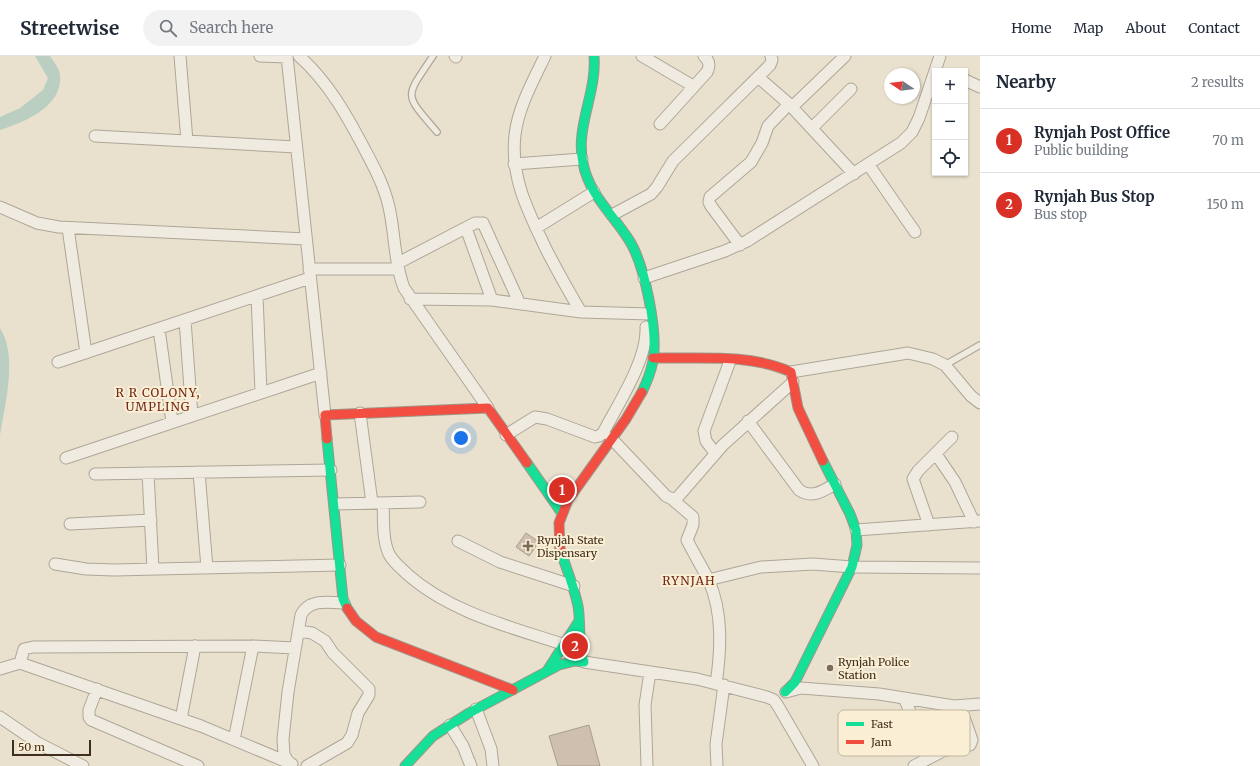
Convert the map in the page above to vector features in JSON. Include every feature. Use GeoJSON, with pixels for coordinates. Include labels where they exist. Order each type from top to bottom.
{"type":"FeatureCollection","features":[{"type":"Feature","properties":{"kind":"street"},"geometry":{"type":"LineString","coordinates":[[180,56],[186,141]]}},
{"type":"Feature","properties":{"kind":"street"},"geometry":{"type":"LineString","coordinates":[[260,56],[287,57],[335,504],[344,603],[351,617],[358,625],[376,637],[513,690]]}},
{"type":"Feature","properties":{"kind":"street"},"geometry":{"type":"LineString","coordinates":[[299,56],[312,68],[333,93],[379,176],[389,206],[398,266],[404,288],[410,299],[561,512]]}},
{"type":"Feature","properties":{"kind":"street"},"geometry":{"type":"LineString","coordinates":[[545,56],[519,115],[515,134],[514,164],[518,187],[536,228],[581,312]]}},
{"type":"Feature","properties":{"kind":"street"},"geometry":{"type":"LineString","coordinates":[[506,435],[535,416],[595,437],[604,433],[640,362],[646,340],[647,314],[644,278],[639,259],[631,243],[587,180],[582,159],[581,140],[596,81],[594,56]]}},
{"type":"Feature","properties":{"kind":"street"},"geometry":{"type":"LineString","coordinates":[[642,56],[693,86]]}},
{"type":"Feature","properties":{"kind":"street"},"geometry":{"type":"LineString","coordinates":[[660,124],[709,69],[708,60],[704,56]]}},
{"type":"Feature","properties":{"kind":"street"},"geometry":{"type":"LineString","coordinates":[[612,215],[651,194],[678,157],[770,65],[772,60],[771,56]]}},
{"type":"Feature","properties":{"kind":"street"},"geometry":{"type":"LineString","coordinates":[[740,245],[711,206],[709,202],[710,197],[751,162],[762,143],[768,126],[846,56]]}},
{"type":"Feature","properties":{"kind":"street"},"geometry":{"type":"LineString","coordinates":[[938,68],[940,56]]}},
{"type":"Feature","properties":{"kind":"street"},"geometry":{"type":"LineString","coordinates":[[758,77],[790,105],[854,174]]}},
{"type":"Feature","properties":{"kind":"street"},"geometry":{"type":"LineString","coordinates":[[968,81],[980,87]]}},
{"type":"Feature","properties":{"kind":"street"},"geometry":{"type":"LineString","coordinates":[[644,278],[740,245],[901,143],[912,132],[932,85]]}},
{"type":"Feature","properties":{"kind":"street"},"geometry":{"type":"LineString","coordinates":[[812,128],[851,89]]}},
{"type":"Feature","properties":{"kind":"street"},"geometry":{"type":"LineString","coordinates":[[95,136],[296,147]]}},
{"type":"Feature","properties":{"kind":"street"},"geometry":{"type":"LineString","coordinates":[[514,164],[582,159]]}},
{"type":"Feature","properties":{"kind":"street"},"geometry":{"type":"LineString","coordinates":[[868,164],[915,232]]}},
{"type":"Feature","properties":{"kind":"street"},"geometry":{"type":"LineString","coordinates":[[536,228],[594,192]]}},
{"type":"Feature","properties":{"kind":"street"},"geometry":{"type":"LineString","coordinates":[[0,207],[37,224],[68,228],[306,239]]}},
{"type":"Feature","properties":{"kind":"street"},"geometry":{"type":"LineString","coordinates":[[58,362],[257,296],[310,274],[398,266],[479,222],[486,226],[520,304]]}},
{"type":"Feature","properties":{"kind":"street"},"geometry":{"type":"LineString","coordinates":[[68,228],[86,353]]}},
{"type":"Feature","properties":{"kind":"street"},"geometry":{"type":"LineString","coordinates":[[466,228],[492,300]]}},
{"type":"Feature","properties":{"kind":"street"},"geometry":{"type":"LineString","coordinates":[[257,296],[261,392]]}},
{"type":"Feature","properties":{"kind":"street"},"geometry":{"type":"LineString","coordinates":[[410,299],[492,300],[581,312],[647,314]]}},
{"type":"Feature","properties":{"kind":"street"},"geometry":{"type":"LineString","coordinates":[[584,662],[580,650],[580,618],[574,586],[559,545],[558,523],[561,512],[579,483],[611,438],[644,387],[653,358],[653,337],[647,314]]}},
{"type":"Feature","properties":{"kind":"street"},"geometry":{"type":"LineString","coordinates":[[185,320],[192,416]]}},
{"type":"Feature","properties":{"kind":"street"},"geometry":{"type":"LineString","coordinates":[[159,329],[172,422]]}},
{"type":"Feature","properties":{"kind":"street"},"geometry":{"type":"LineString","coordinates":[[672,499],[677,498],[682,494],[715,453],[792,377],[892,355],[908,353],[933,359],[945,365],[971,396],[980,403]]}},
{"type":"Feature","properties":{"kind":"street"},"geometry":{"type":"LineString","coordinates":[[653,358],[762,362],[786,368],[792,377],[798,408],[802,418],[856,530],[857,545],[852,567],[795,682],[775,702]]}},
{"type":"Feature","properties":{"kind":"street"},"geometry":{"type":"LineString","coordinates":[[715,453],[706,441],[704,431],[730,360]]}},
{"type":"Feature","properties":{"kind":"street"},"geometry":{"type":"LineString","coordinates":[[66,458],[320,372]]}},
{"type":"Feature","properties":{"kind":"street"},"geometry":{"type":"LineString","coordinates":[[325,415],[488,408]]}},
{"type":"Feature","properties":{"kind":"street"},"geometry":{"type":"LineString","coordinates":[[360,413],[385,545],[390,556],[398,566],[423,587],[457,606],[565,645]]}},
{"type":"Feature","properties":{"kind":"street"},"geometry":{"type":"LineString","coordinates":[[748,422],[799,490],[810,495],[818,494],[835,484]]}},
{"type":"Feature","properties":{"kind":"street"},"geometry":{"type":"LineString","coordinates":[[929,525],[913,479],[918,471],[952,437]]}},
{"type":"Feature","properties":{"kind":"street"},"geometry":{"type":"LineString","coordinates":[[611,438],[666,496],[672,499],[692,517],[693,525],[687,540],[708,580],[716,603],[720,633],[720,684],[716,744],[717,766]]}},
{"type":"Feature","properties":{"kind":"street"},"geometry":{"type":"LineString","coordinates":[[856,530],[977,521],[955,482],[936,454]]}},
{"type":"Feature","properties":{"kind":"street"},"geometry":{"type":"LineString","coordinates":[[95,474],[331,470]]}},
{"type":"Feature","properties":{"kind":"street"},"geometry":{"type":"LineString","coordinates":[[199,472],[207,568]]}},
{"type":"Feature","properties":{"kind":"street"},"geometry":{"type":"LineString","coordinates":[[148,473],[153,569]]}},
{"type":"Feature","properties":{"kind":"street"},"geometry":{"type":"LineString","coordinates":[[335,504],[420,502]]}},
{"type":"Feature","properties":{"kind":"street"},"geometry":{"type":"LineString","coordinates":[[70,524],[151,520]]}},
{"type":"Feature","properties":{"kind":"street"},"geometry":{"type":"LineString","coordinates":[[458,541],[483,555],[518,569],[574,586]]}},
{"type":"Feature","properties":{"kind":"street"},"geometry":{"type":"LineString","coordinates":[[55,564],[98,570],[340,564]]}},
{"type":"Feature","properties":{"kind":"street"},"geometry":{"type":"LineString","coordinates":[[708,580],[761,567],[813,564],[852,567],[980,568]]}},
{"type":"Feature","properties":{"kind":"street"},"geometry":{"type":"LineString","coordinates":[[294,765],[287,760],[284,754],[283,739],[288,692],[301,615],[304,609],[309,605],[316,603],[344,603]]}},
{"type":"Feature","properties":{"kind":"street"},"geometry":{"type":"LineString","coordinates":[[546,672],[565,645],[580,618]]}},
{"type":"Feature","properties":{"kind":"street"},"geometry":{"type":"LineString","coordinates":[[298,631],[312,633],[325,641],[330,650],[369,689],[369,695],[358,713],[352,735],[347,743],[307,766]]}},
{"type":"Feature","properties":{"kind":"street"},"geometry":{"type":"LineString","coordinates":[[181,719],[195,646]]}},
{"type":"Feature","properties":{"kind":"street"},"geometry":{"type":"LineString","coordinates":[[20,663],[24,649],[33,647],[253,646],[295,648]]}},
{"type":"Feature","properties":{"kind":"street"},"geometry":{"type":"LineString","coordinates":[[234,740],[253,646]]}},
{"type":"Feature","properties":{"kind":"street"},"geometry":{"type":"LineString","coordinates":[[405,766],[434,736],[450,725],[546,672],[569,662],[584,662],[720,684],[754,693],[775,702],[812,766]]}},
{"type":"Feature","properties":{"kind":"street"},"geometry":{"type":"LineString","coordinates":[[0,669],[20,663],[181,719],[294,765]]}},
{"type":"Feature","properties":{"kind":"street"},"geometry":{"type":"LineString","coordinates":[[647,766],[645,705],[650,672]]}},
{"type":"Feature","properties":{"kind":"street"},"geometry":{"type":"LineString","coordinates":[[786,692],[801,688],[904,698],[960,706],[980,704]]}},
{"type":"Feature","properties":{"kind":"street"},"geometry":{"type":"LineString","coordinates":[[97,689],[89,710],[89,717],[91,720],[176,762],[198,766]]}},
{"type":"Feature","properties":{"kind":"street"},"geometry":{"type":"LineString","coordinates":[[904,698],[909,710]]}},
{"type":"Feature","properties":{"kind":"street"},"geometry":{"type":"LineString","coordinates":[[960,706],[961,710]]}},
{"type":"Feature","properties":{"kind":"street"},"geometry":{"type":"LineString","coordinates":[[476,710],[491,749],[493,766]]}},
{"type":"Feature","properties":{"kind":"street"},"geometry":{"type":"LineString","coordinates":[[0,717],[38,743],[82,766]]}},
{"type":"Feature","properties":{"kind":"street"},"geometry":{"type":"LineString","coordinates":[[450,725],[463,746],[471,766]]}},
{"type":"Feature","properties":{"kind":"street"},"geometry":{"type":"LineString","coordinates":[[970,734],[972,740],[970,745]]}},
{"type":"Feature","properties":{"kind":"street"},"geometry":{"type":"LineString","coordinates":[[916,765],[930,757]]}},
{"type":"Feature","properties":{"kind":"lane"},"geometry":{"type":"LineString","coordinates":[[433,56],[415,83],[410,94],[414,105],[437,132]]}},
{"type":"Feature","properties":{"kind":"lane"},"geometry":{"type":"LineString","coordinates":[[945,365],[980,345]]}},
{"type":"Feature","properties":{"kind":"shaded area"},"geometry":{"type":"Polygon","coordinates":[[[35,56],[50,56],[58,68],[60,73],[59,86],[55,96],[40,112],[20,123],[0,130],[0,117],[20,108],[43,90],[48,78],[35,56]]]}},
{"type":"Feature","properties":{"kind":"shaded area"},"geometry":{"type":"Polygon","coordinates":[[[0,328],[5,339],[8,352],[9,380],[0,435],[0,328]]]}},
{"type":"Feature","properties":{"kind":"building"},"geometry":{"type":"Polygon","coordinates":[[[526,533],[539,542],[529,556],[516,547],[526,533]]]}},
{"type":"Feature","properties":{"kind":"building"},"geometry":{"type":"Polygon","coordinates":[[[589,725],[600,766],[558,766],[549,736],[589,725]]]}},
{"type":"Feature","properties":{"kind":"traffic: fast"},"geometry":{"type":"LineString","coordinates":[[594,56],[594,70],[584,123],[581,150],[583,163],[590,185],[602,204],[629,240],[635,251],[645,282],[652,317],[654,348],[651,369],[642,392]]}},
{"type":"Feature","properties":{"kind":"traffic: fast"},"geometry":{"type":"LineString","coordinates":[[327,439],[343,599],[347,608]]}},
{"type":"Feature","properties":{"kind":"traffic: fast"},"geometry":{"type":"LineString","coordinates":[[785,692],[795,682],[852,567],[857,545],[856,530],[850,514],[823,461]]}},
{"type":"Feature","properties":{"kind":"traffic: fast"},"geometry":{"type":"LineString","coordinates":[[527,463],[561,512]]}},
{"type":"Feature","properties":{"kind":"traffic: fast"},"geometry":{"type":"LineString","coordinates":[[405,766],[433,736],[469,713],[559,665],[575,661],[584,662],[580,643],[578,606],[560,549]]}},
{"type":"Feature","properties":{"kind":"traffic: fast"},"geometry":{"type":"LineString","coordinates":[[547,671],[579,621]]}},
{"type":"Feature","properties":{"kind":"traffic: jam"},"geometry":{"type":"LineString","coordinates":[[653,358],[741,359],[775,366],[791,372],[798,408],[823,461]]}},
{"type":"Feature","properties":{"kind":"traffic: jam"},"geometry":{"type":"LineString","coordinates":[[560,549],[559,523],[568,500],[626,419],[642,392]]}},
{"type":"Feature","properties":{"kind":"traffic: jam"},"geometry":{"type":"LineString","coordinates":[[327,439],[325,415],[488,408],[527,463]]}},
{"type":"Feature","properties":{"kind":"traffic: jam"},"geometry":{"type":"LineString","coordinates":[[347,608],[356,621],[376,637],[513,690]]}},
{"type":"Feature","properties":{"kind":"place","name":"Rynjah Post Office"},"geometry":{"type":"Point","coordinates":[562,490]}},
{"type":"Feature","properties":{"kind":"place","name":"Rynjah State Dispensary"},"geometry":{"type":"Point","coordinates":[528,546]}},
{"type":"Feature","properties":{"kind":"place","name":"Rynjah Bus Stop"},"geometry":{"type":"Point","coordinates":[575,646]}},
{"type":"Feature","properties":{"kind":"place","name":"Rynjah Police Station"},"geometry":{"type":"Point","coordinates":[830,668]}},
{"type":"Feature","properties":{"kind":"district","name":"R R COLONY, UMPLING"},"geometry":{"type":"Point","coordinates":[158,399]}},
{"type":"Feature","properties":{"kind":"district","name":"RYNJAH"},"geometry":{"type":"Point","coordinates":[689,580]}}]}
